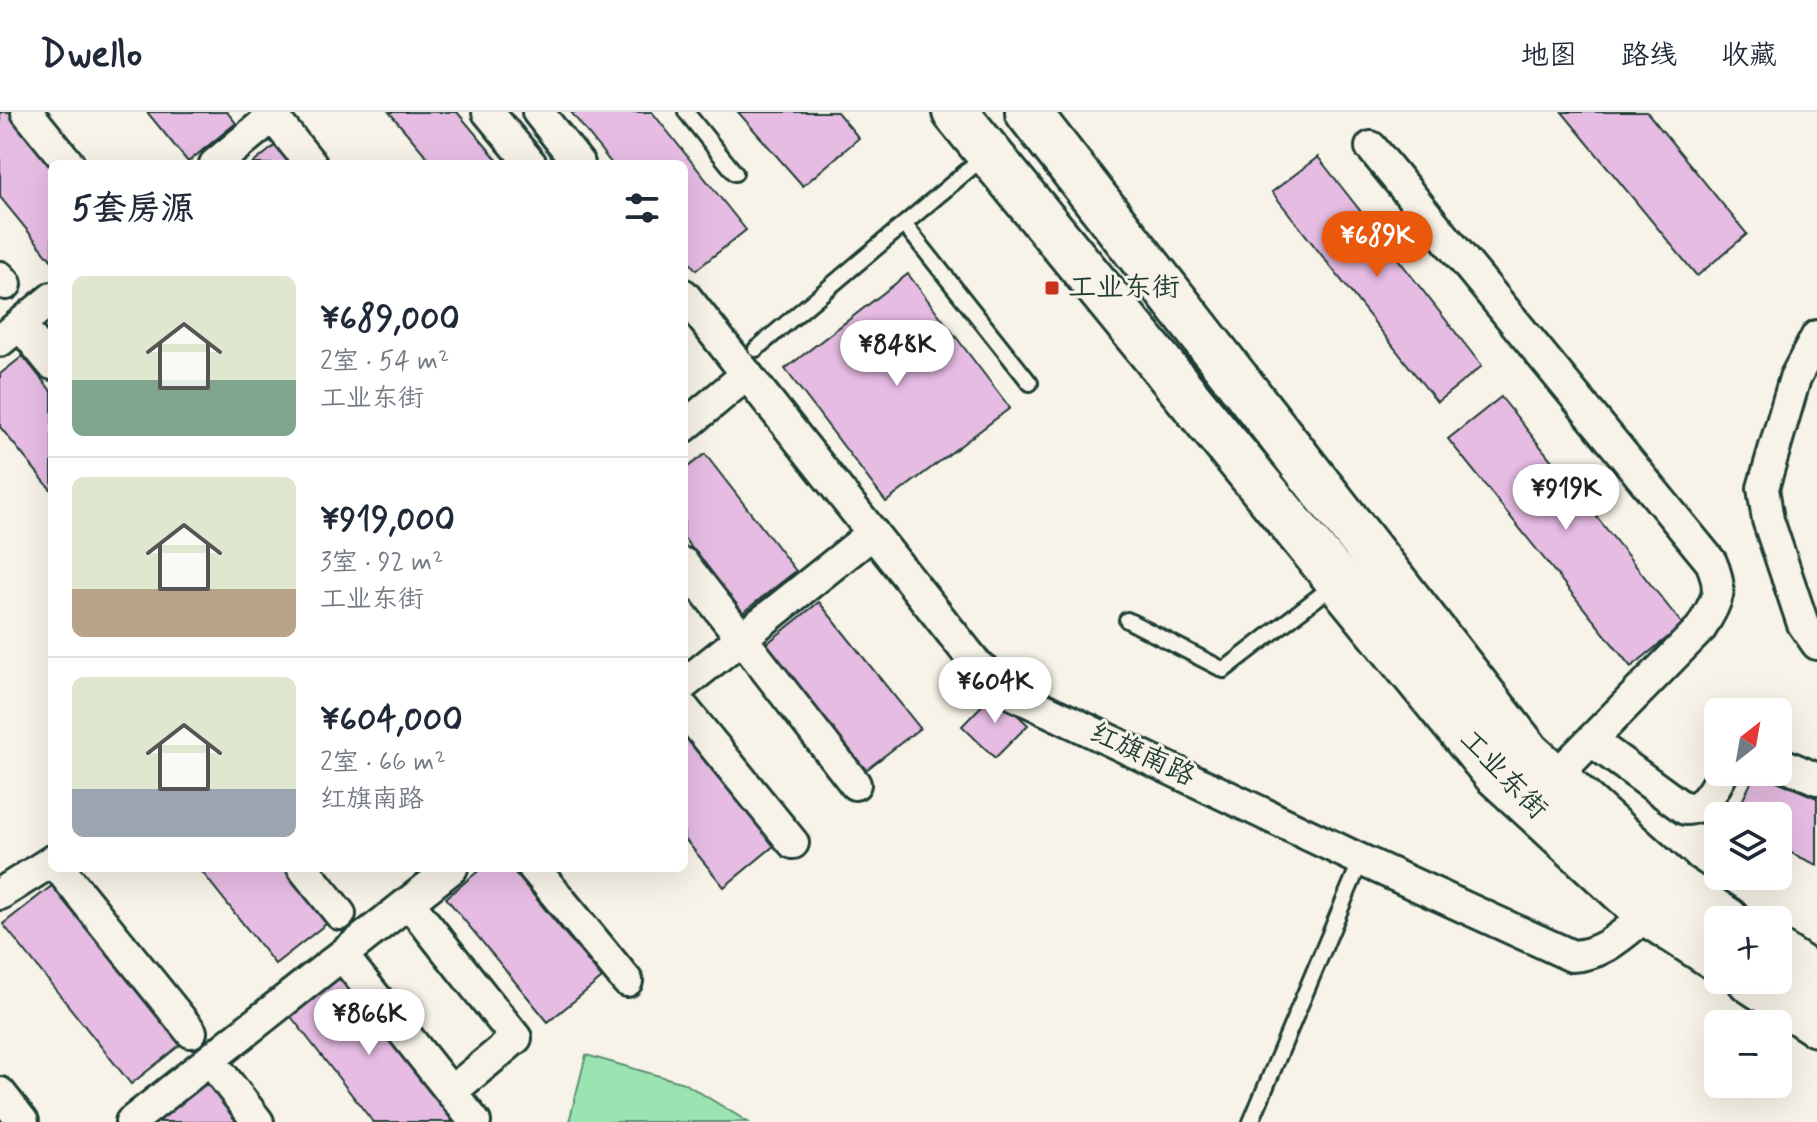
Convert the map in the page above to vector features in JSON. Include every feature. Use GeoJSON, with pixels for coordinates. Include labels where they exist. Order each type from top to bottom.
{"type":"FeatureCollection","features":[{"type":"Feature","properties":{"kind":"main road","name":"工业东街"},"geometry":{"type":"LineString","coordinates":[[1028,112],[1528,753],[1674,885],[1706,906]]}},
{"type":"Feature","properties":{"kind":"main road","name":"工业东街"},"geometry":{"type":"LineString","coordinates":[[974,126],[1338,582],[1495,773],[1648,914],[1704,950]]}},
{"type":"Feature","properties":{"kind":"main road"},"geometry":{"type":"LineString","coordinates":[[1792,962],[1817,979]]}},
{"type":"Feature","properties":{"kind":"main road"},"geometry":{"type":"LineString","coordinates":[[1771,994],[1817,1024]]}},
{"type":"Feature","properties":{"kind":"street"},"geometry":{"type":"LineString","coordinates":[[27,112],[66,160]]}},
{"type":"Feature","properties":{"kind":"street"},"geometry":{"type":"LineString","coordinates":[[488,112],[528,160]]}},
{"type":"Feature","properties":{"kind":"street"},"geometry":{"type":"LineString","coordinates":[[538,112],[576,160]]}},
{"type":"Feature","properties":{"kind":"street"},"geometry":{"type":"LineString","coordinates":[[219,160],[264,117],[307,160]]}},
{"type":"Feature","properties":{"kind":"street"},"geometry":{"type":"LineString","coordinates":[[1371,147],[1711,562],[1719,581],[1714,605],[1701,628],[1555,777]]}},
{"type":"Feature","properties":{"kind":"street","name":"红旗南路"},"geometry":{"type":"LineString","coordinates":[[688,299],[752,362],[873,533],[978,666],[1015,695],[1361,860],[1572,956],[1588,956],[1601,951],[1648,914]]}},
{"type":"Feature","properties":{"kind":"street"},"geometry":{"type":"LineString","coordinates":[[48,301],[10,333],[48,361]]}},
{"type":"Feature","properties":{"kind":"street"},"geometry":{"type":"LineString","coordinates":[[1817,336],[1795,378],[1763,488],[1768,520],[1803,624],[1817,644]]}},
{"type":"Feature","properties":{"kind":"street"},"geometry":{"type":"LineString","coordinates":[[688,423],[752,362]]}},
{"type":"Feature","properties":{"kind":"street"},"geometry":{"type":"LineString","coordinates":[[688,681],[873,533]]}},
{"type":"Feature","properties":{"kind":"street"},"geometry":{"type":"LineString","coordinates":[[688,569],[855,784]]}},
{"type":"Feature","properties":{"kind":"street"},"geometry":{"type":"LineString","coordinates":[[688,714],[793,843]]}},
{"type":"Feature","properties":{"kind":"street"},"geometry":{"type":"LineString","coordinates":[[1592,741],[1685,809],[1695,809],[1705,801],[1714,786]]}},
{"type":"Feature","properties":{"kind":"street"},"geometry":{"type":"LineString","coordinates":[[1792,768],[1817,779]]}},
{"type":"Feature","properties":{"kind":"street"},"geometry":{"type":"LineString","coordinates":[[0,894],[48,864]]}},
{"type":"Feature","properties":{"kind":"street"},"geometry":{"type":"LineString","coordinates":[[62,872],[191,1032]]}},
{"type":"Feature","properties":{"kind":"street"},"geometry":{"type":"LineString","coordinates":[[306,872],[340,914]]}},
{"type":"Feature","properties":{"kind":"street"},"geometry":{"type":"LineString","coordinates":[[131,1122],[447,872]]}},
{"type":"Feature","properties":{"kind":"street"},"geometry":{"type":"LineString","coordinates":[[537,872],[627,981]]}},
{"type":"Feature","properties":{"kind":"street"},"geometry":{"type":"LineString","coordinates":[[409,903],[516,1038],[451,1092]]}},
{"type":"Feature","properties":{"kind":"street"},"geometry":{"type":"LineString","coordinates":[[342,955],[475,1122]]}},
{"type":"Feature","properties":{"kind":"street"},"geometry":{"type":"LineString","coordinates":[[210,1060],[258,1122]]}},
{"type":"Feature","properties":{"kind":"street"},"geometry":{"type":"LineString","coordinates":[[0,1093],[23,1122]]}},
{"type":"Feature","properties":{"kind":"lane"},"geometry":{"type":"LineString","coordinates":[[686,112],[735,173]]}},
{"type":"Feature","properties":{"kind":"lane"},"geometry":{"type":"LineString","coordinates":[[752,362],[904,224],[974,126]]}},
{"type":"Feature","properties":{"kind":"lane"},"geometry":{"type":"LineString","coordinates":[[904,224],[1030,383]]}},
{"type":"Feature","properties":{"kind":"lane"},"geometry":{"type":"LineString","coordinates":[[1127,620],[1224,670],[1338,582]]}},
{"type":"Feature","properties":{"kind":"lane"},"geometry":{"type":"LineString","coordinates":[[1251,1122],[1361,860]]}},
{"type":"Feature","properties":{"kind":"green space"},"geometry":{"type":"Polygon","coordinates":[[[586,1055],[684,1083],[748,1122],[569,1122],[586,1055]]]}},
{"type":"Feature","properties":{"kind":"building"},"geometry":{"type":"Polygon","coordinates":[[[0,112],[11,112],[50,160],[48,256],[0,197],[0,112]]]}},
{"type":"Feature","properties":{"kind":"building"},"geometry":{"type":"Polygon","coordinates":[[[147,112],[227,112],[236,123],[190,160],[186,160],[147,112]]]}},
{"type":"Feature","properties":{"kind":"building"},"geometry":{"type":"Polygon","coordinates":[[[389,112],[457,112],[497,160],[430,160],[389,112]]]}},
{"type":"Feature","properties":{"kind":"building"},"geometry":{"type":"Polygon","coordinates":[[[571,112],[652,112],[746,230],[696,270],[688,260],[688,160],[609,160],[571,112]]]}},
{"type":"Feature","properties":{"kind":"building"},"geometry":{"type":"Polygon","coordinates":[[[738,112],[837,112],[859,138],[803,186],[738,112]]]}},
{"type":"Feature","properties":{"kind":"building"},"geometry":{"type":"Polygon","coordinates":[[[1562,112],[1647,112],[1747,234],[1697,276],[1562,112]]]}},
{"type":"Feature","properties":{"kind":"building"},"geometry":{"type":"Polygon","coordinates":[[[281,141],[297,160],[257,160],[281,141]]]}},
{"type":"Feature","properties":{"kind":"building"},"geometry":{"type":"Polygon","coordinates":[[[1318,157],[1482,366],[1437,402],[1272,192],[1318,157]]]}},
{"type":"Feature","properties":{"kind":"building"},"geometry":{"type":"Polygon","coordinates":[[[908,274],[1010,408],[886,502],[785,369],[908,274]]]}},
{"type":"Feature","properties":{"kind":"building"},"geometry":{"type":"Polygon","coordinates":[[[23,356],[48,387],[48,486],[0,427],[0,374],[23,356]]]}},
{"type":"Feature","properties":{"kind":"building"},"geometry":{"type":"Polygon","coordinates":[[[1501,397],[1683,625],[1631,667],[1448,439],[1501,397]]]}},
{"type":"Feature","properties":{"kind":"building"},"geometry":{"type":"Polygon","coordinates":[[[705,454],[796,571],[742,613],[688,543],[688,467],[705,454]]]}},
{"type":"Feature","properties":{"kind":"building"},"geometry":{"type":"Polygon","coordinates":[[[819,602],[920,728],[866,770],[765,645],[819,602]]]}},
{"type":"Feature","properties":{"kind":"building"},"geometry":{"type":"Polygon","coordinates":[[[994,693],[1028,725],[995,758],[962,726],[994,693]]]}},
{"type":"Feature","properties":{"kind":"building"},"geometry":{"type":"Polygon","coordinates":[[[688,740],[775,845],[724,887],[688,843],[688,740]]]}},
{"type":"Feature","properties":{"kind":"building"},"geometry":{"type":"Polygon","coordinates":[[[1749,786],[1789,786],[1817,798],[1817,865],[1792,853],[1792,802],[1742,802],[1749,786]]]}},
{"type":"Feature","properties":{"kind":"building"},"geometry":{"type":"Polygon","coordinates":[[[202,872],[292,872],[331,920],[275,964],[202,872]]]}},
{"type":"Feature","properties":{"kind":"building"},"geometry":{"type":"Polygon","coordinates":[[[477,872],[514,872],[602,978],[548,1022],[446,898],[477,872]]]}},
{"type":"Feature","properties":{"kind":"building"},"geometry":{"type":"Polygon","coordinates":[[[58,881],[185,1041],[131,1084],[3,924],[58,881]]]}},
{"type":"Feature","properties":{"kind":"building"},"geometry":{"type":"Polygon","coordinates":[[[344,972],[461,1122],[373,1122],[289,1014],[344,972]]]}},
{"type":"Feature","properties":{"kind":"building"},"geometry":{"type":"Polygon","coordinates":[[[206,1080],[239,1122],[153,1122],[206,1080]]]}},
{"type":"Feature","properties":{"kind":"place","name":"工业东街"},"geometry":{"type":"Point","coordinates":[1052,288]}}]}
